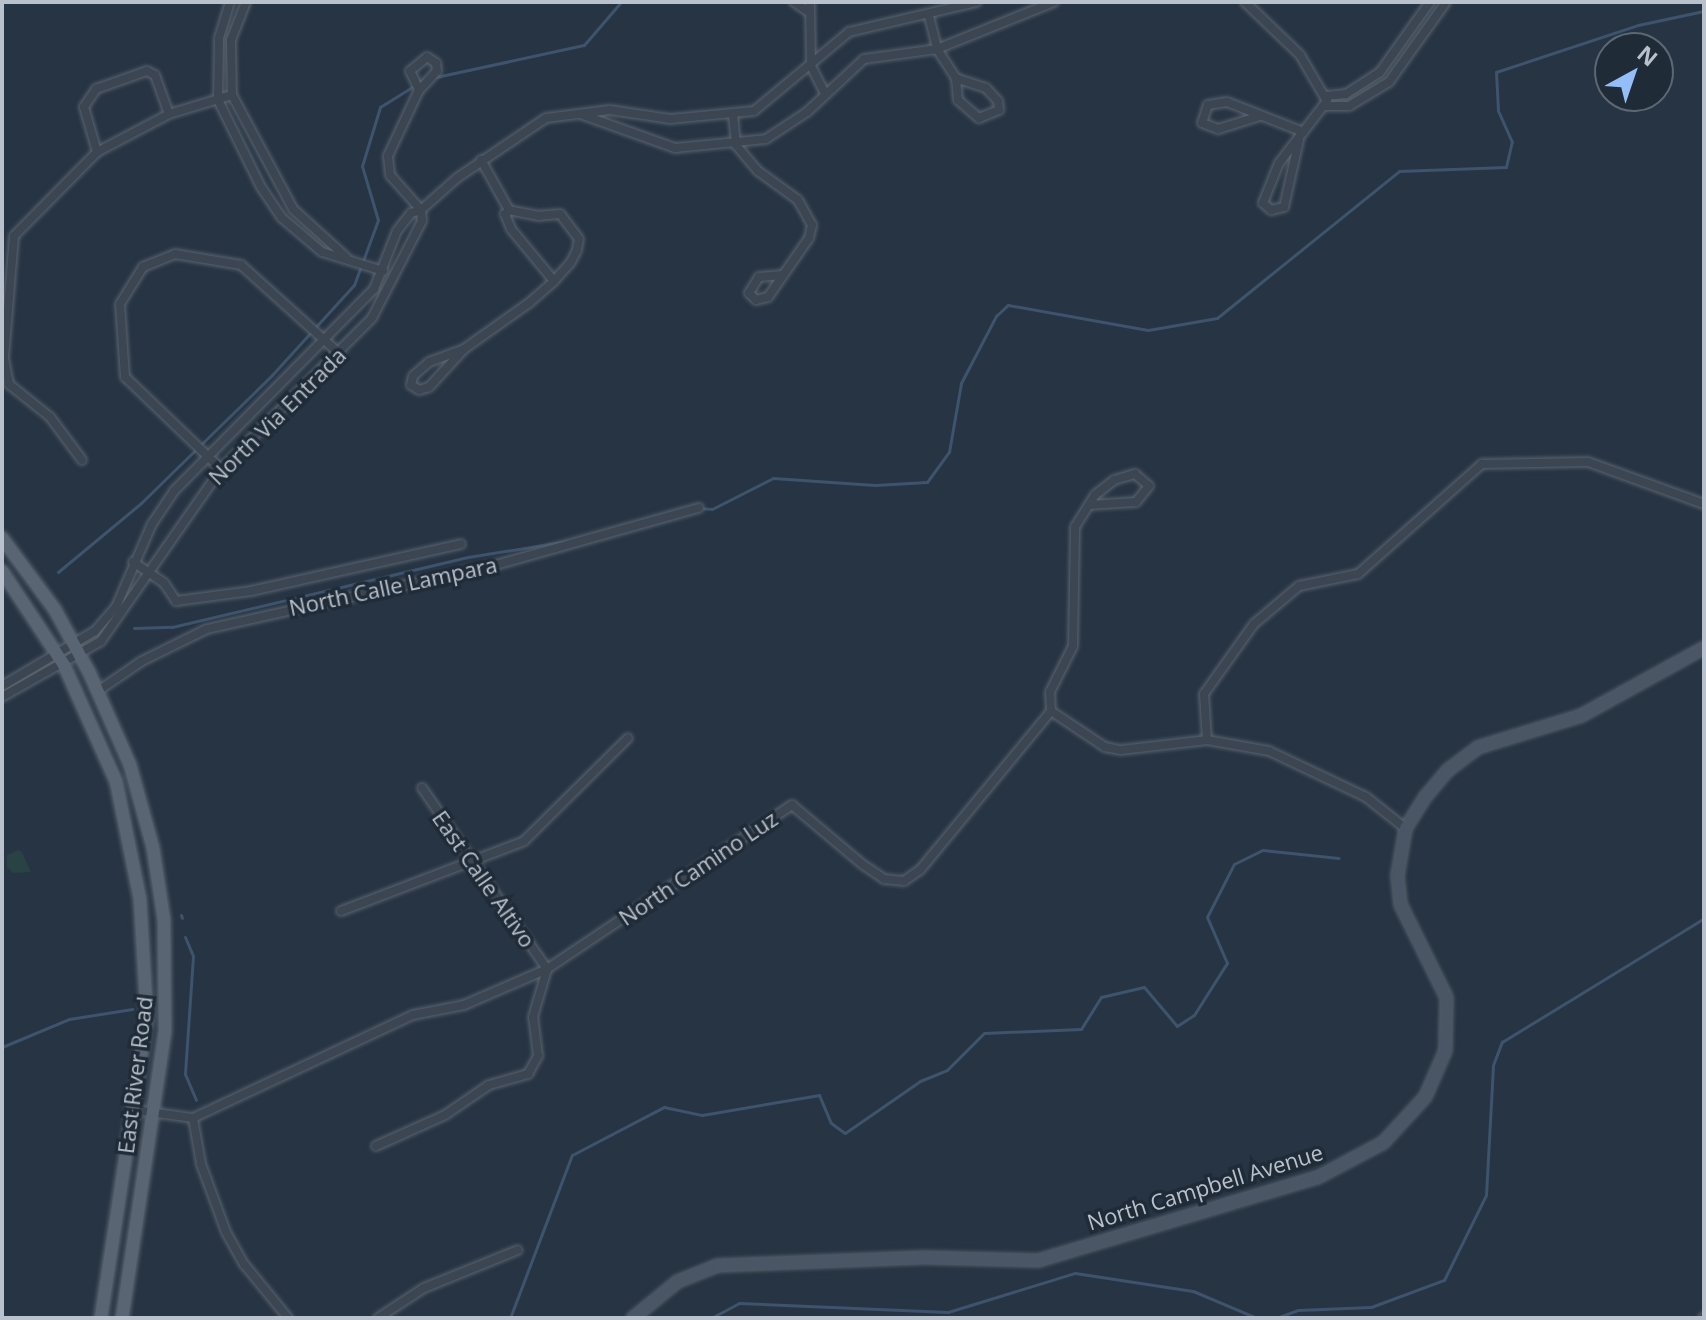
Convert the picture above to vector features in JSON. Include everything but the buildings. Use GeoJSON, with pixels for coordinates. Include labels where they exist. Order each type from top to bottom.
{"type":"FeatureCollection","features":[{"type":"Feature","properties":{"kind":"main road","name":"East River Road"},"geometry":{"type":"LineString","coordinates":[[2,538],[78,649],[98,691],[139,792],[164,920],[165,1031],[122,1318]]}},
{"type":"Feature","properties":{"kind":"main road","name":"East River Road"},"geometry":{"type":"LineString","coordinates":[[2,571],[60,659],[116,781],[138,881],[147,1017],[101,1318]]}},
{"type":"Feature","properties":{"kind":"main road","name":"North Campbell Avenue"},"geometry":{"type":"LineString","coordinates":[[632,1318],[677,1281],[717,1265],[923,1257],[1038,1260],[1317,1177],[1383,1142],[1425,1096],[1445,1050],[1444,988],[1400,904],[1398,857],[1405,828],[1447,770],[1477,747],[1581,715],[1704,647]]}},
{"type":"Feature","properties":{"kind":"street"},"geometry":{"type":"LineString","coordinates":[[230,2],[219,38],[218,100],[278,212],[322,252],[391,275]]}},
{"type":"Feature","properties":{"kind":"street"},"geometry":{"type":"LineString","coordinates":[[246,2],[231,40],[232,95],[291,204],[346,258]]}},
{"type":"Feature","properties":{"kind":"street"},"geometry":{"type":"LineString","coordinates":[[794,2],[810,7],[811,66],[825,94]]}},
{"type":"Feature","properties":{"kind":"street","name":"North Via Entrada"},"geometry":{"type":"LineString","coordinates":[[2,697],[78,649],[95,631],[116,607],[133,562],[174,491],[206,455],[327,340],[374,289],[397,231],[411,213],[421,210],[481,160],[546,118],[610,110],[670,119],[754,111],[849,32],[929,16],[977,2]]}},
{"type":"Feature","properties":{"kind":"street"},"geometry":{"type":"LineString","coordinates":[[576,113],[675,148],[736,145],[766,139],[825,94],[864,59],[937,49],[1033,6],[1054,2]]}},
{"type":"Feature","properties":{"kind":"street"},"geometry":{"type":"LineString","coordinates":[[1301,136],[1284,207],[1271,210],[1263,203],[1279,163],[1325,101],[1346,94],[1380,72],[1430,2]]}},
{"type":"Feature","properties":{"kind":"street"},"geometry":{"type":"LineString","coordinates":[[1243,3],[1300,55],[1325,101],[1349,106],[1389,82],[1446,2]]}},
{"type":"Feature","properties":{"kind":"street"},"geometry":{"type":"LineString","coordinates":[[929,16],[937,49],[956,78],[958,100],[969,114],[991,117],[999,110],[998,101],[986,88],[956,78]]}},
{"type":"Feature","properties":{"kind":"street"},"geometry":{"type":"LineString","coordinates":[[97,152],[84,107],[96,89],[147,71],[155,75],[169,114]]}},
{"type":"Feature","properties":{"kind":"street"},"geometry":{"type":"LineString","coordinates":[[419,90],[388,156],[395,182],[421,210]]}},
{"type":"Feature","properties":{"kind":"street"},"geometry":{"type":"LineString","coordinates":[[82,460],[50,417],[9,384],[4,358],[14,236],[97,152],[169,114],[232,95]]}},
{"type":"Feature","properties":{"kind":"street"},"geometry":{"type":"LineString","coordinates":[[1257,117],[1218,129],[1202,123],[1204,109],[1214,102],[1241,107],[1301,136]]}},
{"type":"Feature","properties":{"kind":"street"},"geometry":{"type":"LineString","coordinates":[[733,115],[736,145],[758,171],[798,200],[812,225],[809,238],[783,275]]}},
{"type":"Feature","properties":{"kind":"street"},"geometry":{"type":"LineString","coordinates":[[464,349],[429,362],[413,376],[411,385],[419,390],[429,387],[464,349],[554,281],[571,262],[579,239],[560,214],[539,216],[509,210],[481,160]]}},
{"type":"Feature","properties":{"kind":"street"},"geometry":{"type":"LineString","coordinates":[[278,212],[291,204]]}},
{"type":"Feature","properties":{"kind":"street","name":"North Via Entrada"},"geometry":{"type":"LineString","coordinates":[[2,686],[78,649],[123,614],[149,571],[221,469],[340,354],[372,318],[391,275],[422,221],[421,210]]}},
{"type":"Feature","properties":{"kind":"street"},"geometry":{"type":"LineString","coordinates":[[509,210],[505,214],[511,229],[554,281]]}},
{"type":"Feature","properties":{"kind":"street"},"geometry":{"type":"LineString","coordinates":[[221,469],[125,377],[120,304],[143,267],[175,254],[241,265],[340,354]]}},
{"type":"Feature","properties":{"kind":"street"},"geometry":{"type":"LineString","coordinates":[[1207,740],[1204,694],[1254,624],[1299,586],[1358,574],[1482,464],[1588,462],[1704,504]]}},
{"type":"Feature","properties":{"kind":"street"},"geometry":{"type":"LineString","coordinates":[[1089,505],[1136,502],[1149,486],[1145,477],[1127,474],[1099,490],[1089,505],[1075,527],[1073,646],[1050,692],[1051,711],[1105,747],[1121,750],[1207,740],[1251,746],[1293,761],[1366,797],[1405,828]]}},
{"type":"Feature","properties":{"kind":"street","name":"North Calle Lampara"},"geometry":{"type":"LineString","coordinates":[[98,691],[142,661],[207,629],[492,566],[699,508]]}},
{"type":"Feature","properties":{"kind":"street","name":"North Calle Lampara"},"geometry":{"type":"LineString","coordinates":[[133,562],[149,571],[176,601],[202,599],[461,544]]}},
{"type":"Feature","properties":{"kind":"street","name":"North Camino Luz"},"geometry":{"type":"LineString","coordinates":[[135,1110],[193,1118],[413,1015],[483,998],[547,969],[792,805],[884,879],[912,877],[1051,711]]}},
{"type":"Feature","properties":{"kind":"street"},"geometry":{"type":"LineString","coordinates":[[341,911],[472,864],[524,841],[628,738]]}},
{"type":"Feature","properties":{"kind":"street","name":"East Calle Altivo"},"geometry":{"type":"LineString","coordinates":[[422,788],[547,969]]}},
{"type":"Feature","properties":{"kind":"street"},"geometry":{"type":"LineString","coordinates":[[376,1146],[445,1115],[489,1085],[535,1068],[538,1056],[533,1017],[547,969]]}},
{"type":"Feature","properties":{"kind":"street"},"geometry":{"type":"LineString","coordinates":[[193,1118],[201,1164],[226,1232],[244,1264],[288,1318]]}},
{"type":"Feature","properties":{"kind":"street"},"geometry":{"type":"LineString","coordinates":[[378,1318],[424,1288],[518,1250]]}},
{"type":"Feature","properties":{"kind":"green space"},"geometry":{"type":"Polygon","coordinates":[[[18,850],[22,852],[31,872],[13,873],[7,867],[7,855],[18,850]]]}},
{"type":"Feature","properties":{"kind":"waterway"},"geometry":{"type":"LineString","coordinates":[[436,77],[584,45],[621,2]]}},
{"type":"Feature","properties":{"kind":"waterway"},"geometry":{"type":"LineString","coordinates":[[700,508],[712,509],[773,478],[875,485],[927,482],[949,452],[961,383],[996,316],[1008,305],[1148,330],[1217,318],[1399,171],[1506,167],[1512,142],[1498,110],[1496,72],[1638,25],[1704,11]]}},
{"type":"Feature","properties":{"kind":"waterway"},"geometry":{"type":"LineString","coordinates":[[58,572],[141,503],[272,375],[354,285],[378,220],[362,166],[380,107],[425,79]]}},
{"type":"Feature","properties":{"kind":"waterway"},"geometry":{"type":"LineString","coordinates":[[134,628],[172,627],[468,557],[568,541]]}},
{"type":"Feature","properties":{"kind":"waterway"},"geometry":{"type":"LineString","coordinates":[[510,1318],[572,1155],[664,1107],[702,1115],[819,1095],[831,1123],[845,1133],[920,1081],[947,1070],[984,1033],[1081,1029],[1101,997],[1144,987],[1177,1026],[1194,1015],[1227,963],[1207,917],[1234,864],[1263,850],[1339,858]]}},
{"type":"Feature","properties":{"kind":"waterway"},"geometry":{"type":"LineString","coordinates":[[1276,1318],[1298,1310],[1371,1307],[1444,1280],[1486,1195],[1493,1065],[1502,1042],[1704,918]]}},
{"type":"Feature","properties":{"kind":"waterway"},"geometry":{"type":"LineString","coordinates":[[185,937],[193,956],[185,1074],[196,1100]]}},
{"type":"Feature","properties":{"kind":"waterway"},"geometry":{"type":"LineString","coordinates":[[2,1047],[69,1019],[132,1009]]}},
{"type":"Feature","properties":{"kind":"waterway"},"geometry":{"type":"LineString","coordinates":[[711,1318],[739,1303],[948,1312],[1075,1273],[1193,1291],[1257,1318]]}}]}
